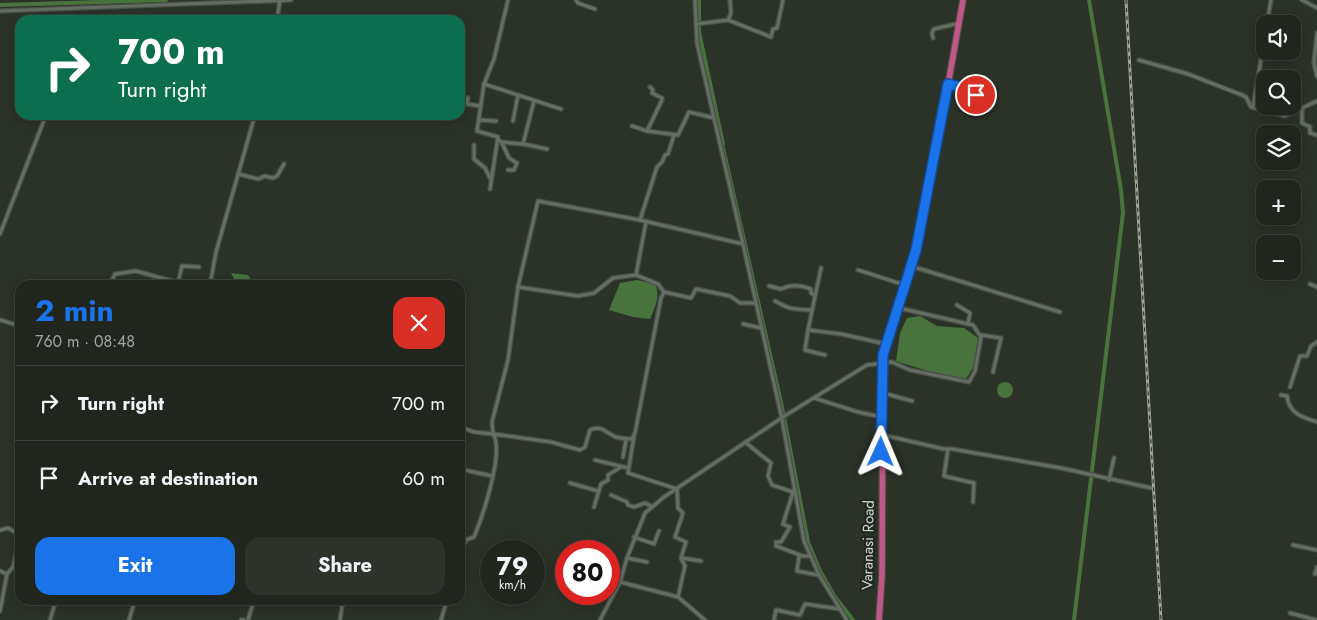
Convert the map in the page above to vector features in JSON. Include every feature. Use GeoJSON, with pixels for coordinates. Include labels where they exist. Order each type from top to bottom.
{"type":"FeatureCollection","features":[{"type":"Feature","properties":{"kind":"highway","name":"Varanasi Road"},"geometry":{"type":"LineString","coordinates":[[879,620],[882,575],[882,364],[886,344],[906,285],[930,187],[963,0]]}},
{"type":"Feature","properties":{"kind":"street"},"geometry":{"type":"LineString","coordinates":[[278,15],[280,0]]}},
{"type":"Feature","properties":{"kind":"street"},"geometry":{"type":"LineString","coordinates":[[0,11],[289,0]]}},
{"type":"Feature","properties":{"kind":"street"},"geometry":{"type":"LineString","coordinates":[[508,0],[494,60],[484,84],[477,131],[496,136],[502,142],[509,158],[517,163],[514,170],[508,170]]}},
{"type":"Feature","properties":{"kind":"street"},"geometry":{"type":"LineString","coordinates":[[576,0],[578,3],[595,9]]}},
{"type":"Feature","properties":{"kind":"street"},"geometry":{"type":"LineString","coordinates":[[695,0],[699,24],[697,42],[761,328],[783,417],[804,541],[819,575],[847,620]]}},
{"type":"Feature","properties":{"kind":"street"},"geometry":{"type":"LineString","coordinates":[[728,20],[731,13],[730,0]]}},
{"type":"Feature","properties":{"kind":"street"},"geometry":{"type":"LineString","coordinates":[[699,24],[728,20],[771,37],[773,30],[777,28],[783,0]]}},
{"type":"Feature","properties":{"kind":"street"},"geometry":{"type":"LineString","coordinates":[[1268,15],[1271,0]]}},
{"type":"Feature","properties":{"kind":"street"},"geometry":{"type":"LineString","coordinates":[[1302,0],[1317,8]]}},
{"type":"Feature","properties":{"kind":"street"},"geometry":{"type":"LineString","coordinates":[[933,38],[932,32],[934,29],[960,23]]}},
{"type":"Feature","properties":{"kind":"street"},"geometry":{"type":"LineString","coordinates":[[1317,33],[1314,63],[1317,76]]}},
{"type":"Feature","properties":{"kind":"street"},"geometry":{"type":"LineString","coordinates":[[1139,60],[1188,74],[1246,97],[1248,104],[1253,107],[1285,116],[1317,101]]}},
{"type":"Feature","properties":{"kind":"street"},"geometry":{"type":"LineString","coordinates":[[1253,107],[1261,60]]}},
{"type":"Feature","properties":{"kind":"street"},"geometry":{"type":"LineString","coordinates":[[484,84],[561,110]]}},
{"type":"Feature","properties":{"kind":"street"},"geometry":{"type":"LineString","coordinates":[[948,84],[966,88],[971,93],[990,98]]}},
{"type":"Feature","properties":{"kind":"street"},"geometry":{"type":"LineString","coordinates":[[647,131],[662,100],[662,98],[652,93],[654,90],[650,87]]}},
{"type":"Feature","properties":{"kind":"street"},"geometry":{"type":"LineString","coordinates":[[513,121],[518,95]]}},
{"type":"Feature","properties":{"kind":"street"},"geometry":{"type":"LineString","coordinates":[[465,98],[468,98],[467,104],[480,106]]}},
{"type":"Feature","properties":{"kind":"street"},"geometry":{"type":"LineString","coordinates":[[523,144],[534,101]]}},
{"type":"Feature","properties":{"kind":"street"},"geometry":{"type":"LineString","coordinates":[[1302,108],[1302,122],[1310,126],[1310,133],[1317,135]]}},
{"type":"Feature","properties":{"kind":"street"},"geometry":{"type":"LineString","coordinates":[[632,126],[674,136],[680,134],[689,112],[714,118]]}},
{"type":"Feature","properties":{"kind":"street"},"geometry":{"type":"LineString","coordinates":[[0,234],[44,120]]}},
{"type":"Feature","properties":{"kind":"street"},"geometry":{"type":"LineString","coordinates":[[211,280],[216,252],[254,120]]}},
{"type":"Feature","properties":{"kind":"street"},"geometry":{"type":"LineString","coordinates":[[479,120],[496,122]]}},
{"type":"Feature","properties":{"kind":"street"},"geometry":{"type":"LineString","coordinates":[[640,220],[657,167],[665,155],[668,154],[674,136]]}},
{"type":"Feature","properties":{"kind":"street"},"geometry":{"type":"LineString","coordinates":[[490,189],[498,138]]}},
{"type":"Feature","properties":{"kind":"street"},"geometry":{"type":"LineString","coordinates":[[502,142],[547,149]]}},
{"type":"Feature","properties":{"kind":"street"},"geometry":{"type":"LineString","coordinates":[[474,145],[474,159],[485,168],[492,180]]}},
{"type":"Feature","properties":{"kind":"street"},"geometry":{"type":"LineString","coordinates":[[238,174],[258,179],[265,176],[273,178],[277,176],[284,164]]}},
{"type":"Feature","properties":{"kind":"street"},"geometry":{"type":"LineString","coordinates":[[465,541],[475,535],[490,494],[496,449],[492,422],[508,360],[518,287],[539,200],[640,220],[742,244]]}},
{"type":"Feature","properties":{"kind":"street"},"geometry":{"type":"LineString","coordinates":[[636,276],[646,222]]}},
{"type":"Feature","properties":{"kind":"street"},"geometry":{"type":"LineString","coordinates":[[179,280],[182,266],[199,267]]}},
{"type":"Feature","properties":{"kind":"street"},"geometry":{"type":"LineString","coordinates":[[911,266],[1060,312]]}},
{"type":"Feature","properties":{"kind":"street"},"geometry":{"type":"LineString","coordinates":[[821,268],[805,350],[826,355]]}},
{"type":"Feature","properties":{"kind":"street"},"geometry":{"type":"LineString","coordinates":[[858,270],[884,280],[906,285]]}},
{"type":"Feature","properties":{"kind":"street"},"geometry":{"type":"LineString","coordinates":[[112,280],[115,274],[124,271],[136,271],[168,280]]}},
{"type":"Feature","properties":{"kind":"street"},"geometry":{"type":"LineString","coordinates":[[518,287],[578,296],[594,293],[613,278],[636,276],[658,284],[664,292],[691,298],[696,288],[730,296],[740,303],[756,303]]}},
{"type":"Feature","properties":{"kind":"street"},"geometry":{"type":"LineString","coordinates":[[1310,284],[1317,287]]}},
{"type":"Feature","properties":{"kind":"street"},"geometry":{"type":"LineString","coordinates":[[769,286],[781,289],[788,286],[803,286],[811,289],[811,293],[815,296]]}},
{"type":"Feature","properties":{"kind":"street"},"geometry":{"type":"LineString","coordinates":[[664,292],[661,298],[628,473],[677,489]]}},
{"type":"Feature","properties":{"kind":"street"},"geometry":{"type":"LineString","coordinates":[[775,301],[783,307],[790,309],[812,310]]}},
{"type":"Feature","properties":{"kind":"street"},"geometry":{"type":"LineString","coordinates":[[957,305],[970,313],[968,324]]}},
{"type":"Feature","properties":{"kind":"street"},"geometry":{"type":"LineString","coordinates":[[898,308],[973,325],[981,335],[1001,338],[993,372]]}},
{"type":"Feature","properties":{"kind":"street"},"geometry":{"type":"LineString","coordinates":[[0,320],[15,324]]}},
{"type":"Feature","properties":{"kind":"street"},"geometry":{"type":"LineString","coordinates":[[743,324],[761,328]]}},
{"type":"Feature","properties":{"kind":"street"},"geometry":{"type":"LineString","coordinates":[[808,330],[841,334],[886,344]]}},
{"type":"Feature","properties":{"kind":"street"},"geometry":{"type":"LineString","coordinates":[[705,620],[678,597],[620,582],[634,537],[645,513],[652,506],[745,442],[863,366],[894,362],[910,370],[967,383],[975,372],[981,335]]}},
{"type":"Feature","properties":{"kind":"street"},"geometry":{"type":"LineString","coordinates":[[1290,387],[1300,356],[1308,356],[1311,346],[1317,342]]}},
{"type":"Feature","properties":{"kind":"street"},"geometry":{"type":"LineString","coordinates":[[882,392],[912,400]]}},
{"type":"Feature","properties":{"kind":"street"},"geometry":{"type":"LineString","coordinates":[[1281,394],[1287,396],[1292,412],[1304,419],[1317,422]]}},
{"type":"Feature","properties":{"kind":"street"},"geometry":{"type":"LineString","coordinates":[[814,398],[858,412],[882,416]]}},
{"type":"Feature","properties":{"kind":"street"},"geometry":{"type":"LineString","coordinates":[[465,429],[474,432],[551,442],[580,450],[585,447],[590,430],[594,428],[604,429],[614,436],[626,440],[634,436]]}},
{"type":"Feature","properties":{"kind":"street"},"geometry":{"type":"LineString","coordinates":[[882,435],[948,450],[1089,474],[1151,488]]}},
{"type":"Feature","properties":{"kind":"street"},"geometry":{"type":"LineString","coordinates":[[623,457],[626,440]]}},
{"type":"Feature","properties":{"kind":"street"},"geometry":{"type":"LineString","coordinates":[[745,442],[771,463],[768,476],[772,485],[793,492]]}},
{"type":"Feature","properties":{"kind":"street"},"geometry":{"type":"LineString","coordinates":[[948,450],[944,476],[974,483],[973,502]]}},
{"type":"Feature","properties":{"kind":"street"},"geometry":{"type":"LineString","coordinates":[[1109,480],[1114,458]]}},
{"type":"Feature","properties":{"kind":"street"},"geometry":{"type":"LineString","coordinates":[[595,460],[628,468]]}},
{"type":"Feature","properties":{"kind":"street"},"geometry":{"type":"LineString","coordinates":[[594,507],[603,481],[608,480],[608,474],[621,467]]}},
{"type":"Feature","properties":{"kind":"street"},"geometry":{"type":"LineString","coordinates":[[465,470],[492,476]]}},
{"type":"Feature","properties":{"kind":"street"},"geometry":{"type":"LineString","coordinates":[[570,483],[598,491]]}},
{"type":"Feature","properties":{"kind":"street"},"geometry":{"type":"LineString","coordinates":[[794,487],[783,524],[790,527],[781,542],[776,542],[776,546],[800,556],[810,556]]}},
{"type":"Feature","properties":{"kind":"street"},"geometry":{"type":"LineString","coordinates":[[677,489],[678,508],[683,513],[674,537],[686,542],[681,558],[685,566],[678,597]]}},
{"type":"Feature","properties":{"kind":"street"},"geometry":{"type":"LineString","coordinates":[[611,495],[634,507],[643,503],[652,506]]}},
{"type":"Feature","properties":{"kind":"street"},"geometry":{"type":"LineString","coordinates":[[0,530],[8,528],[15,532]]}},
{"type":"Feature","properties":{"kind":"street"},"geometry":{"type":"LineString","coordinates":[[634,537],[654,544],[659,530]]}},
{"type":"Feature","properties":{"kind":"street"},"geometry":{"type":"LineString","coordinates":[[1293,545],[1317,550]]}},
{"type":"Feature","properties":{"kind":"street"},"geometry":{"type":"LineString","coordinates":[[800,556],[797,571],[819,575]]}},
{"type":"Feature","properties":{"kind":"street"},"geometry":{"type":"LineString","coordinates":[[0,611],[6,574],[13,567],[15,558]]}},
{"type":"Feature","properties":{"kind":"street"},"geometry":{"type":"LineString","coordinates":[[627,558],[647,562]]}},
{"type":"Feature","properties":{"kind":"street"},"geometry":{"type":"LineString","coordinates":[[681,558],[701,561]]}},
{"type":"Feature","properties":{"kind":"street"},"geometry":{"type":"LineString","coordinates":[[1315,574],[1317,567]]}},
{"type":"Feature","properties":{"kind":"street"},"geometry":{"type":"LineString","coordinates":[[0,571],[6,574]]}},
{"type":"Feature","properties":{"kind":"street"},"geometry":{"type":"LineString","coordinates":[[774,620],[776,610],[800,615],[807,603],[840,609]]}},
{"type":"Feature","properties":{"kind":"street"},"geometry":{"type":"LineString","coordinates":[[50,620],[54,605]]}},
{"type":"Feature","properties":{"kind":"street"},"geometry":{"type":"LineString","coordinates":[[130,620],[134,605]]}},
{"type":"Feature","properties":{"kind":"street"},"geometry":{"type":"LineString","coordinates":[[248,620],[252,605]]}},
{"type":"Feature","properties":{"kind":"street"},"geometry":{"type":"LineString","coordinates":[[340,620],[342,605]]}},
{"type":"Feature","properties":{"kind":"street"},"geometry":{"type":"LineString","coordinates":[[441,620],[446,605]]}},
{"type":"Feature","properties":{"kind":"street"},"geometry":{"type":"LineString","coordinates":[[600,620],[608,605]]}},
{"type":"Feature","properties":{"kind":"street"},"geometry":{"type":"LineString","coordinates":[[1290,613],[1316,620]]}},
{"type":"Feature","properties":{"kind":"shaded area"},"geometry":{"type":"Polygon","coordinates":[[[231,273],[248,275],[251,280],[234,280],[231,273]]]}},
{"type":"Feature","properties":{"kind":"shaded area"},"geometry":{"type":"Polygon","coordinates":[[[637,280],[655,284],[657,288],[657,302],[650,319],[633,317],[609,310],[620,283],[637,280]]]}},
{"type":"Feature","properties":{"kind":"shaded area"},"geometry":{"type":"Polygon","coordinates":[[[920,316],[937,326],[964,328],[978,338],[974,366],[966,379],[953,379],[896,361],[900,333],[907,318],[920,316]]]}},
{"type":"Feature","properties":{"kind":"shaded area"},"geometry":{"type":"Polygon","coordinates":[[[1005,382],[1011,384],[1013,390],[1011,396],[1005,398],[999,396],[997,390],[999,384],[1005,382]]]}},
{"type":"Feature","properties":{"kind":"waterway"},"geometry":{"type":"LineString","coordinates":[[0,5],[166,0]]}},
{"type":"Feature","properties":{"kind":"waterway"},"geometry":{"type":"LineString","coordinates":[[699,0],[699,32],[723,144]]}},
{"type":"Feature","properties":{"kind":"waterway"},"geometry":{"type":"LineString","coordinates":[[1074,620],[1123,213],[1121,190],[1089,0]]}},
{"type":"Feature","properties":{"kind":"waterway"},"geometry":{"type":"LineString","coordinates":[[723,148],[782,407],[808,542],[820,571],[835,597],[853,620]]}},
{"type":"Feature","properties":{"kind":"railway"},"geometry":{"type":"LineString","coordinates":[[1126,0],[1161,620]]}},
{"type":"Feature","properties":{"kind":"route"},"geometry":{"type":"LineString","coordinates":[[881,452],[883,355],[916,250],[948,84],[966,88],[976,95]]}}]}
